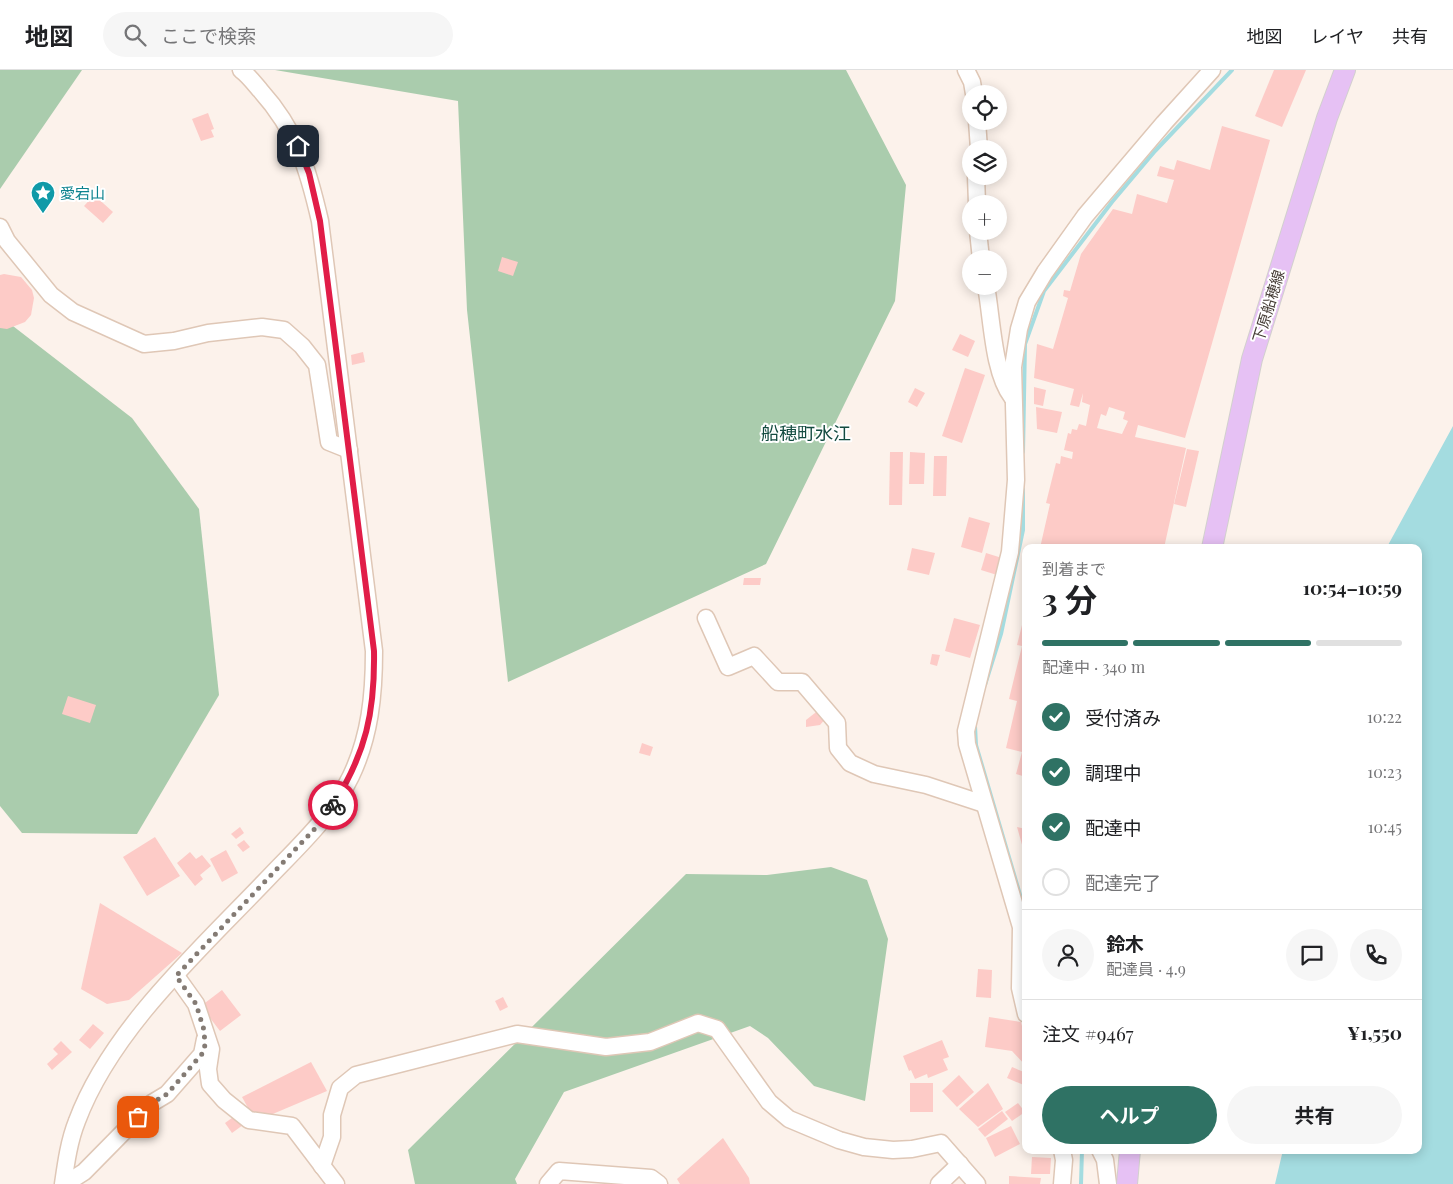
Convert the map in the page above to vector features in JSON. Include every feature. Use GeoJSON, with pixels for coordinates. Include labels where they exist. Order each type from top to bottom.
{"type":"FeatureCollection","features":[{"type":"Feature","properties":{"kind":"main road","name":"下原船穂線"},"geometry":{"type":"LineString","coordinates":[[1213,544],[1252,359],[1327,118],[1345,70]]}},
{"type":"Feature","properties":{"kind":"main road"},"geometry":{"type":"LineString","coordinates":[[1127,1184],[1130,1154]]}},
{"type":"Feature","properties":{"kind":"street"},"geometry":{"type":"LineString","coordinates":[[64,1184],[76,1122],[92,1085],[112,1050],[176,976],[322,821],[351,777],[365,739],[372,708],[374,651],[320,221],[309,173],[292,133],[272,103],[241,70]]}},
{"type":"Feature","properties":{"kind":"street"},"geometry":{"type":"LineString","coordinates":[[966,70],[972,85]]}},
{"type":"Feature","properties":{"kind":"street"},"geometry":{"type":"LineString","coordinates":[[1022,997],[1020,988],[1021,927],[967,744],[966,731],[1010,552],[1016,480],[1013,367],[1019,329],[1027,302],[1045,272],[1085,216],[1212,70]]}},
{"type":"Feature","properties":{"kind":"street"},"geometry":{"type":"LineString","coordinates":[[0,227],[7,241],[51,295],[72,312],[144,344],[208,333],[262,328],[284,330],[302,346],[317,365],[329,442],[349,450]]}},
{"type":"Feature","properties":{"kind":"street"},"geometry":{"type":"LineString","coordinates":[[987,295],[999,370],[1004,386],[1013,397]]}},
{"type":"Feature","properties":{"kind":"street"},"geometry":{"type":"LineString","coordinates":[[706,618],[728,667],[754,656],[778,682],[802,682],[837,723],[838,748],[850,763],[874,774],[926,785],[984,804]]}},
{"type":"Feature","properties":{"kind":"street"},"geometry":{"type":"LineString","coordinates":[[176,976],[196,1004],[211,1049],[208,1069],[210,1084],[249,1120],[292,1126],[336,1184]]}},
{"type":"Feature","properties":{"kind":"street"},"geometry":{"type":"LineString","coordinates":[[322,1166],[332,1138],[332,1115],[340,1088],[356,1075],[516,1034],[606,1047],[650,1042],[698,1023],[717,1029],[769,1102],[789,1119],[839,1140],[864,1147],[893,1150],[912,1149],[941,1143],[977,1184]]}},
{"type":"Feature","properties":{"kind":"street"},"geometry":{"type":"LineString","coordinates":[[64,1184],[84,1172],[152,1103],[167,1094],[202,1054],[205,1045],[204,1030]]}},
{"type":"Feature","properties":{"kind":"street"},"geometry":{"type":"LineString","coordinates":[[1062,1184],[1063,1154]]}},
{"type":"Feature","properties":{"kind":"street"},"geometry":{"type":"LineString","coordinates":[[1102,1154],[1105,1160],[1108,1184]]}},
{"type":"Feature","properties":{"kind":"street"},"geometry":{"type":"LineString","coordinates":[[938,1184],[960,1164]]}},
{"type":"Feature","properties":{"kind":"street"},"geometry":{"type":"LineString","coordinates":[[548,1184],[559,1171],[651,1178],[659,1184]]}},
{"type":"Feature","properties":{"kind":"green space"},"geometry":{"type":"Polygon","coordinates":[[[0,70],[82,70],[0,189],[0,70]]]}},
{"type":"Feature","properties":{"kind":"green space"},"geometry":{"type":"Polygon","coordinates":[[[275,70],[846,70],[906,185],[895,301],[766,564],[508,682],[467,310],[458,101],[275,70]]]}},
{"type":"Feature","properties":{"kind":"green space"},"geometry":{"type":"Polygon","coordinates":[[[0,316],[132,418],[199,509],[219,695],[137,834],[22,833],[0,806],[0,316]]]}},
{"type":"Feature","properties":{"kind":"green space"},"geometry":{"type":"Polygon","coordinates":[[[831,867],[867,880],[888,939],[865,1101],[814,1086],[768,1038],[750,1026],[564,1092],[515,1179],[517,1184],[415,1184],[408,1150],[686,874],[767,875],[831,867]]]}},
{"type":"Feature","properties":{"kind":"water"},"geometry":{"type":"Polygon","coordinates":[[[1453,426],[1453,1184],[1275,1184],[1282,1154],[1422,1154],[1422,544],[1389,544],[1453,426]]]}},
{"type":"Feature","properties":{"kind":"building"},"geometry":{"type":"Polygon","coordinates":[[[1274,70],[1306,70],[1282,127],[1255,116],[1274,70]]]}},
{"type":"Feature","properties":{"kind":"building"},"geometry":{"type":"Polygon","coordinates":[[[208,113],[214,129],[211,130],[214,137],[201,141],[192,119],[208,113]]]}},
{"type":"Feature","properties":{"kind":"building"},"geometry":{"type":"Polygon","coordinates":[[[1222,126],[1270,140],[1185,438],[1138,425],[1135,437],[1186,448],[1165,544],[1041,544],[1050,504],[1046,503],[1056,463],[1060,464],[1061,456],[1072,459],[1073,452],[1064,450],[1068,433],[1071,434],[1072,429],[1077,430],[1079,424],[1086,426],[1090,405],[1082,402],[1083,393],[1079,407],[1070,405],[1074,389],[1034,378],[1037,344],[1053,349],[1068,298],[1063,296],[1064,290],[1070,291],[1081,254],[1113,209],[1132,214],[1137,194],[1167,203],[1174,180],[1157,176],[1160,166],[1174,170],[1177,160],[1210,170],[1222,126]],[[1109,407],[1106,416],[1101,414],[1097,428],[1122,434],[1128,421],[1123,419],[1125,412],[1109,407]]]}},
{"type":"Feature","properties":{"kind":"building"},"geometry":{"type":"Polygon","coordinates":[[[94,195],[113,212],[103,223],[84,206],[94,195]]]}},
{"type":"Feature","properties":{"kind":"building"},"geometry":{"type":"Polygon","coordinates":[[[502,257],[518,262],[513,276],[498,271],[502,257]]]}},
{"type":"Feature","properties":{"kind":"building"},"geometry":{"type":"Polygon","coordinates":[[[0,275],[21,277],[32,290],[34,298],[31,315],[25,322],[7,329],[0,328],[0,275]]]}},
{"type":"Feature","properties":{"kind":"building"},"geometry":{"type":"Polygon","coordinates":[[[960,334],[975,341],[968,357],[952,350],[960,334]]]}},
{"type":"Feature","properties":{"kind":"building"},"geometry":{"type":"Polygon","coordinates":[[[363,352],[365,362],[352,365],[351,355],[363,352]]]}},
{"type":"Feature","properties":{"kind":"building"},"geometry":{"type":"Polygon","coordinates":[[[965,368],[985,375],[962,443],[942,436],[965,368]]]}},
{"type":"Feature","properties":{"kind":"building"},"geometry":{"type":"Polygon","coordinates":[[[1034,387],[1046,390],[1043,406],[1034,404],[1034,387]]]}},
{"type":"Feature","properties":{"kind":"building"},"geometry":{"type":"Polygon","coordinates":[[[915,388],[925,393],[917,407],[908,402],[915,388]]]}},
{"type":"Feature","properties":{"kind":"building"},"geometry":{"type":"Polygon","coordinates":[[[1036,407],[1062,412],[1057,433],[1037,429],[1036,407]]]}},
{"type":"Feature","properties":{"kind":"building"},"geometry":{"type":"Polygon","coordinates":[[[1187,449],[1199,451],[1186,507],[1174,504],[1187,449]]]}},
{"type":"Feature","properties":{"kind":"building"},"geometry":{"type":"Polygon","coordinates":[[[890,452],[903,452],[902,505],[889,505],[890,452]]]}},
{"type":"Feature","properties":{"kind":"building"},"geometry":{"type":"Polygon","coordinates":[[[910,452],[925,453],[924,484],[909,484],[910,452]]]}},
{"type":"Feature","properties":{"kind":"building"},"geometry":{"type":"Polygon","coordinates":[[[934,456],[947,456],[946,496],[933,496],[934,456]]]}},
{"type":"Feature","properties":{"kind":"building"},"geometry":{"type":"Polygon","coordinates":[[[969,517],[990,523],[982,553],[961,547],[969,517]]]}},
{"type":"Feature","properties":{"kind":"building"},"geometry":{"type":"Polygon","coordinates":[[[912,548],[935,553],[929,575],[907,570],[912,548]]]}},
{"type":"Feature","properties":{"kind":"building"},"geometry":{"type":"Polygon","coordinates":[[[986,553],[1002,558],[997,575],[981,570],[986,553]]]}},
{"type":"Feature","properties":{"kind":"building"},"geometry":{"type":"Polygon","coordinates":[[[744,578],[761,578],[760,585],[743,585],[744,578]]]}},
{"type":"Feature","properties":{"kind":"building"},"geometry":{"type":"Polygon","coordinates":[[[954,618],[980,625],[970,658],[945,651],[954,618]]]}},
{"type":"Feature","properties":{"kind":"building"},"geometry":{"type":"Polygon","coordinates":[[[1022,625],[1022,646],[1017,645],[1022,625]]]}},
{"type":"Feature","properties":{"kind":"building"},"geometry":{"type":"Polygon","coordinates":[[[1022,646],[1022,752],[1006,748],[1017,701],[1009,699],[1022,646]]]}},
{"type":"Feature","properties":{"kind":"building"},"geometry":{"type":"Polygon","coordinates":[[[932,654],[940,655],[937,666],[930,664],[932,654]]]}},
{"type":"Feature","properties":{"kind":"building"},"geometry":{"type":"Polygon","coordinates":[[[68,696],[96,705],[90,723],[62,714],[68,696]]]}},
{"type":"Feature","properties":{"kind":"building"},"geometry":{"type":"Polygon","coordinates":[[[820,709],[827,717],[820,725],[806,727],[806,720],[820,709]]]}},
{"type":"Feature","properties":{"kind":"building"},"geometry":{"type":"Polygon","coordinates":[[[642,743],[653,747],[650,756],[639,753],[642,743]]]}},
{"type":"Feature","properties":{"kind":"building"},"geometry":{"type":"Polygon","coordinates":[[[1022,752],[1022,776],[1016,774],[1022,752]]]}},
{"type":"Feature","properties":{"kind":"building"},"geometry":{"type":"Polygon","coordinates":[[[240,827],[244,833],[236,839],[231,834],[240,827]]]}},
{"type":"Feature","properties":{"kind":"building"},"geometry":{"type":"Polygon","coordinates":[[[1017,827],[1022,828],[1022,845],[1017,827]]]}},
{"type":"Feature","properties":{"kind":"building"},"geometry":{"type":"Polygon","coordinates":[[[155,837],[180,876],[147,896],[123,857],[155,837]]]}},
{"type":"Feature","properties":{"kind":"building"},"geometry":{"type":"Polygon","coordinates":[[[244,840],[250,847],[243,852],[237,845],[244,840]]]}},
{"type":"Feature","properties":{"kind":"building"},"geometry":{"type":"Polygon","coordinates":[[[226,850],[238,873],[222,882],[210,859],[226,850]]]}},
{"type":"Feature","properties":{"kind":"building"},"geometry":{"type":"Polygon","coordinates":[[[190,852],[196,859],[202,855],[211,866],[200,875],[203,879],[195,886],[177,863],[190,852]]]}},
{"type":"Feature","properties":{"kind":"building"},"geometry":{"type":"Polygon","coordinates":[[[100,903],[182,953],[129,1000],[107,1004],[81,989],[100,903]]]}},
{"type":"Feature","properties":{"kind":"building"},"geometry":{"type":"Polygon","coordinates":[[[978,969],[992,970],[991,998],[976,997],[978,969]]]}},
{"type":"Feature","properties":{"kind":"building"},"geometry":{"type":"Polygon","coordinates":[[[222,990],[241,1015],[220,1031],[201,1006],[222,990]]]}},
{"type":"Feature","properties":{"kind":"building"},"geometry":{"type":"Polygon","coordinates":[[[503,997],[508,1007],[500,1011],[495,1001],[503,997]]]}},
{"type":"Feature","properties":{"kind":"building"},"geometry":{"type":"Polygon","coordinates":[[[989,1017],[1021,1022],[1022,1062],[1012,1051],[985,1047],[989,1017]]]}},
{"type":"Feature","properties":{"kind":"building"},"geometry":{"type":"Polygon","coordinates":[[[93,1024],[104,1033],[90,1049],[79,1040],[93,1024]]]}},
{"type":"Feature","properties":{"kind":"building"},"geometry":{"type":"Polygon","coordinates":[[[942,1040],[949,1057],[943,1059],[948,1070],[928,1078],[927,1074],[915,1079],[911,1070],[909,1071],[903,1056],[942,1040]]]}},
{"type":"Feature","properties":{"kind":"building"},"geometry":{"type":"Polygon","coordinates":[[[61,1041],[72,1052],[52,1070],[47,1064],[58,1054],[53,1049],[61,1041]]]}},
{"type":"Feature","properties":{"kind":"building"},"geometry":{"type":"Polygon","coordinates":[[[311,1062],[327,1091],[268,1116],[252,1115],[242,1097],[311,1062]]]}},
{"type":"Feature","properties":{"kind":"building"},"geometry":{"type":"Polygon","coordinates":[[[1012,1067],[1022,1071],[1022,1084],[1007,1078],[1012,1067]]]}},
{"type":"Feature","properties":{"kind":"building"},"geometry":{"type":"Polygon","coordinates":[[[959,1075],[974,1092],[957,1107],[942,1091],[959,1075]]]}},
{"type":"Feature","properties":{"kind":"building"},"geometry":{"type":"Polygon","coordinates":[[[910,1083],[933,1083],[933,1112],[910,1112],[910,1083]]]}},
{"type":"Feature","properties":{"kind":"building"},"geometry":{"type":"Polygon","coordinates":[[[988,1083],[1003,1109],[978,1127],[959,1109],[988,1083]]]}},
{"type":"Feature","properties":{"kind":"building"},"geometry":{"type":"Polygon","coordinates":[[[1018,1103],[1022,1108],[1022,1114],[1012,1121],[1005,1112],[1018,1103]]]}},
{"type":"Feature","properties":{"kind":"building"},"geometry":{"type":"Polygon","coordinates":[[[1002,1111],[1008,1119],[985,1137],[978,1129],[1002,1111]]]}},
{"type":"Feature","properties":{"kind":"building"},"geometry":{"type":"Polygon","coordinates":[[[236,1115],[243,1125],[232,1133],[225,1123],[236,1115]]]}},
{"type":"Feature","properties":{"kind":"building"},"geometry":{"type":"Polygon","coordinates":[[[1011,1126],[1020,1144],[995,1157],[986,1138],[1011,1126]]]}},
{"type":"Feature","properties":{"kind":"building"},"geometry":{"type":"Polygon","coordinates":[[[723,1138],[749,1178],[750,1184],[680,1184],[677,1179],[723,1138]]]}},
{"type":"Feature","properties":{"kind":"building"},"geometry":{"type":"Polygon","coordinates":[[[1032,1157],[1051,1158],[1050,1174],[1031,1174],[1032,1157]]]}},
{"type":"Feature","properties":{"kind":"building"},"geometry":{"type":"Polygon","coordinates":[[[1009,1176],[1041,1178],[1040,1184],[1009,1184],[1009,1176]]]}},
{"type":"Feature","properties":{"kind":"waterway"},"geometry":{"type":"LineString","coordinates":[[1023,452],[1025,344],[1044,291],[1112,202],[1155,151],[1232,70]]}},
{"type":"Feature","properties":{"kind":"waterway"},"geometry":{"type":"LineString","coordinates":[[985,685],[1001,634],[1023,530],[1023,489]]}},
{"type":"Feature","properties":{"kind":"waterway"},"geometry":{"type":"LineString","coordinates":[[975,726],[976,745],[1022,901]]}},
{"type":"Feature","properties":{"kind":"waterway"},"geometry":{"type":"LineString","coordinates":[[1081,1184],[1082,1154]]}},
{"type":"Feature","properties":{"kind":"way so far"},"geometry":{"type":"LineString","coordinates":[[138,1117],[152,1103],[167,1094],[202,1054],[205,1045],[204,1030],[196,1004],[176,976],[322,821],[333,805]]}},
{"type":"Feature","properties":{"kind":"place","name":"愛宕山"},"geometry":{"type":"Point","coordinates":[43,214]}},
{"type":"Feature","properties":{"kind":"district","name":"船穂町水江"},"geometry":{"type":"Point","coordinates":[806,433]}},
{"type":"Feature","properties":{"kind":"route"},"geometry":{"type":"LineString","coordinates":[[298,146],[309,173],[320,221],[374,651],[372,708],[365,739],[351,777],[333,805]]}}]}
